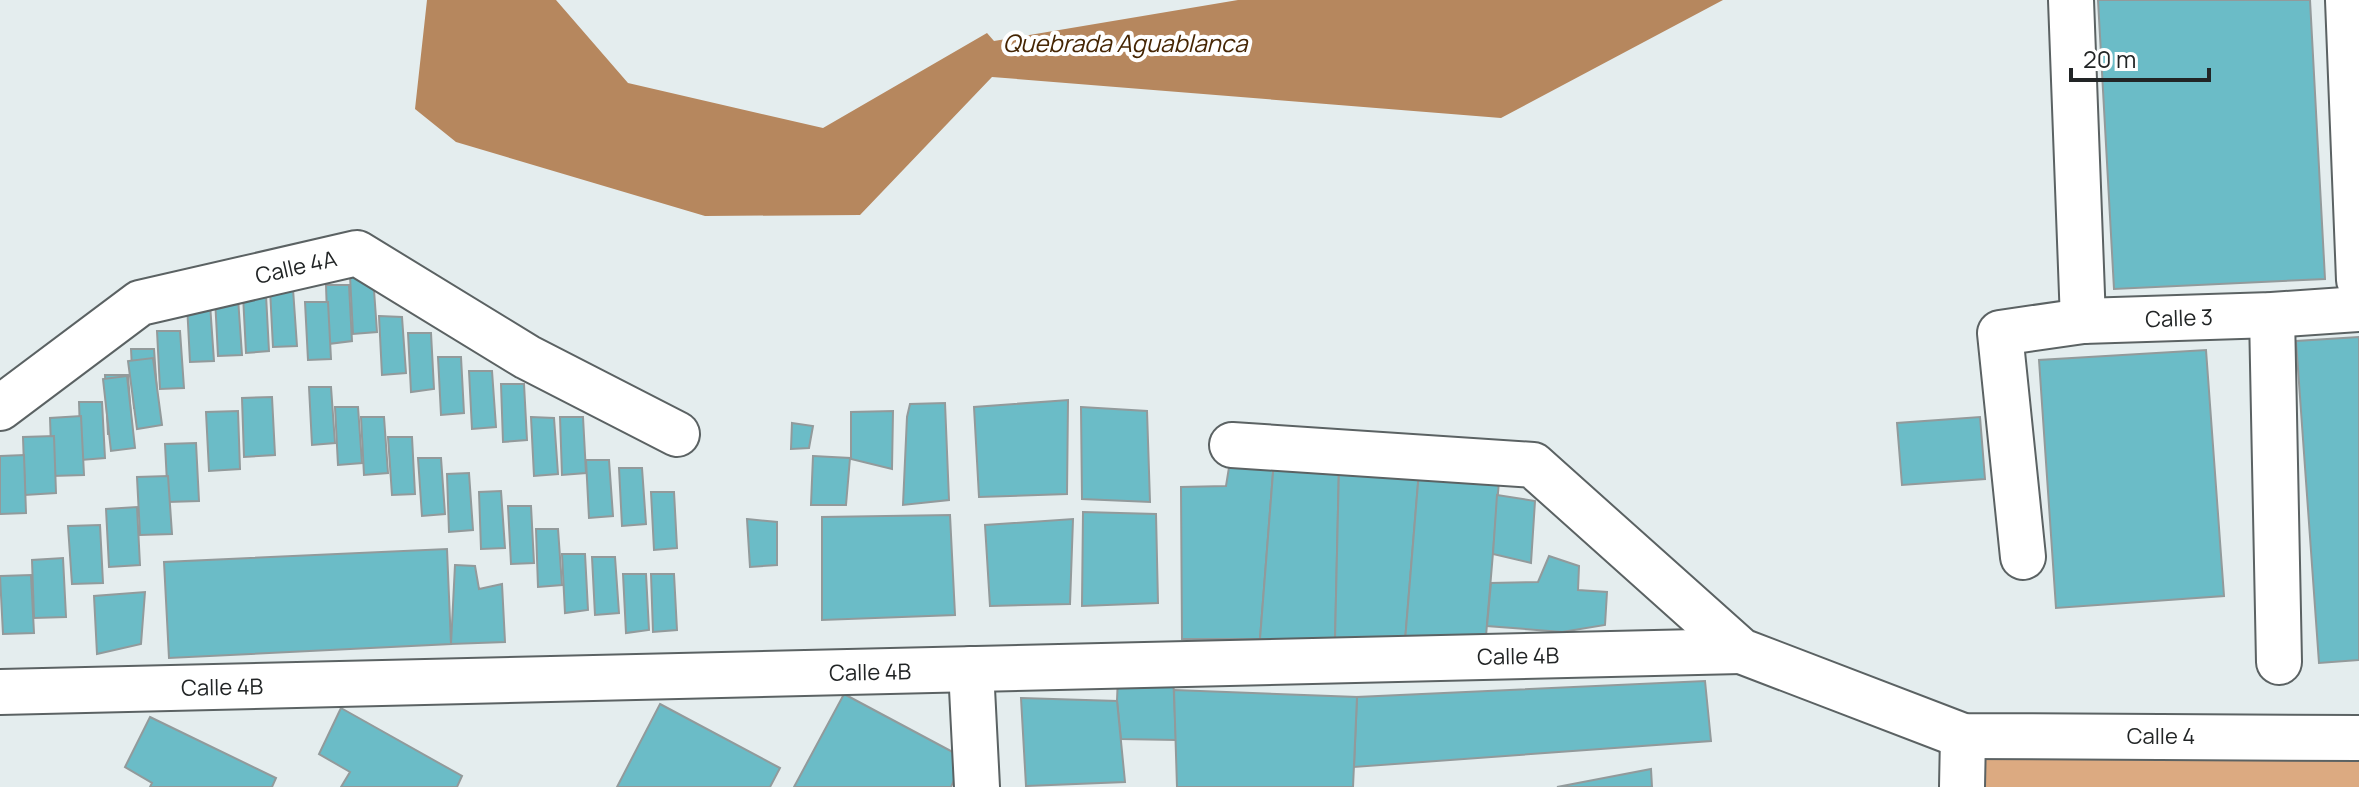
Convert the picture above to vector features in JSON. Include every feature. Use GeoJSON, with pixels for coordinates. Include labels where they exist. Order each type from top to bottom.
{"type":"FeatureCollection","features":[{"type":"Feature","properties":{"kind":"street"},"geometry":{"type":"LineString","coordinates":[[2071,0],[2083,321]]}},
{"type":"Feature","properties":{"kind":"street"},"geometry":{"type":"LineString","coordinates":[[2348,0],[2359,280]]}},
{"type":"Feature","properties":{"kind":"street","name":"Calle 4A"},"geometry":{"type":"LineString","coordinates":[[0,408],[140,303],[357,253],[527,357],[677,434]]}},
{"type":"Feature","properties":{"kind":"street","name":"Calle 3"},"geometry":{"type":"LineString","coordinates":[[2023,557],[2000,333],[2083,321],[2359,309]]}},
{"type":"Feature","properties":{"kind":"street"},"geometry":{"type":"LineString","coordinates":[[2272,315],[2279,662]]}},
{"type":"Feature","properties":{"kind":"street"},"geometry":{"type":"LineString","coordinates":[[1232,445],[1533,465],[1741,651],[1963,736],[1962,787]]}},
{"type":"Feature","properties":{"kind":"street","name":"Calle 4B"},"geometry":{"type":"LineString","coordinates":[[0,692],[1741,651]]}},
{"type":"Feature","properties":{"kind":"street"},"geometry":{"type":"LineString","coordinates":[[971,669],[977,787]]}},
{"type":"Feature","properties":{"kind":"street","name":"Calle 4"},"geometry":{"type":"LineString","coordinates":[[1963,736],[2359,738]]}},
{"type":"Feature","properties":{"kind":"shaded area"},"geometry":{"type":"Polygon","coordinates":[[[1966,739],[2359,739],[2359,787],[1969,787],[1966,739]]]}},
{"type":"Feature","properties":{"kind":"water","name":"Quebrada Aguablanca"},"geometry":{"type":"Polygon","coordinates":[[[427,0],[556,0],[628,83],[823,128],[987,33],[994,41],[1238,0],[1723,0],[1501,118],[992,77],[860,215],[705,216],[456,142],[415,109],[427,0]]]}},
{"type":"Feature","properties":{"kind":"building"},"geometry":{"type":"Polygon","coordinates":[[[2098,0],[2310,0],[2325,279],[2114,289],[2098,0]]]}},
{"type":"Feature","properties":{"kind":"building"},"geometry":{"type":"Polygon","coordinates":[[[350,276],[373,276],[377,332],[353,334],[350,276]]]}},
{"type":"Feature","properties":{"kind":"building"},"geometry":{"type":"Polygon","coordinates":[[[326,285],[349,285],[352,341],[328,344],[326,285]]]}},
{"type":"Feature","properties":{"kind":"building"},"geometry":{"type":"Polygon","coordinates":[[[270,289],[293,289],[297,346],[273,347],[270,289]]]}},
{"type":"Feature","properties":{"kind":"building"},"geometry":{"type":"Polygon","coordinates":[[[243,295],[266,295],[269,351],[246,353],[243,295]]]}},
{"type":"Feature","properties":{"kind":"building"},"geometry":{"type":"Polygon","coordinates":[[[215,298],[238,298],[242,355],[218,356],[215,298]]]}},
{"type":"Feature","properties":{"kind":"building"},"geometry":{"type":"Polygon","coordinates":[[[305,302],[328,302],[331,359],[308,360],[305,302]]]}},
{"type":"Feature","properties":{"kind":"building"},"geometry":{"type":"Polygon","coordinates":[[[187,304],[210,304],[214,361],[190,362],[187,304]]]}},
{"type":"Feature","properties":{"kind":"building"},"geometry":{"type":"Polygon","coordinates":[[[379,316],[402,317],[406,373],[382,375],[379,316]]]}},
{"type":"Feature","properties":{"kind":"building"},"geometry":{"type":"Polygon","coordinates":[[[157,331],[180,331],[184,388],[160,389],[157,331]]]}},
{"type":"Feature","properties":{"kind":"building"},"geometry":{"type":"Polygon","coordinates":[[[408,333],[431,333],[434,389],[411,392],[408,333]]]}},
{"type":"Feature","properties":{"kind":"building"},"geometry":{"type":"Polygon","coordinates":[[[2359,337],[2359,660],[2319,663],[2296,341],[2359,337]]]}},
{"type":"Feature","properties":{"kind":"building"},"geometry":{"type":"Polygon","coordinates":[[[131,349],[154,349],[158,406],[134,408],[131,349]]]}},
{"type":"Feature","properties":{"kind":"building"},"geometry":{"type":"Polygon","coordinates":[[[2206,350],[2224,596],[2056,608],[2039,360],[2206,350]]]}},
{"type":"Feature","properties":{"kind":"building"},"geometry":{"type":"Polygon","coordinates":[[[438,357],[461,357],[464,413],[441,415],[438,357]]]}},
{"type":"Feature","properties":{"kind":"building"},"geometry":{"type":"Polygon","coordinates":[[[153,358],[162,425],[137,429],[128,361],[153,358]]]}},
{"type":"Feature","properties":{"kind":"building"},"geometry":{"type":"Polygon","coordinates":[[[469,371],[492,371],[496,427],[472,429],[469,371]]]}},
{"type":"Feature","properties":{"kind":"building"},"geometry":{"type":"Polygon","coordinates":[[[105,375],[128,375],[132,432],[108,434],[105,375]]]}},
{"type":"Feature","properties":{"kind":"building"},"geometry":{"type":"Polygon","coordinates":[[[127,376],[135,448],[111,451],[103,379],[127,376]]]}},
{"type":"Feature","properties":{"kind":"building"},"geometry":{"type":"Polygon","coordinates":[[[501,384],[524,384],[527,440],[503,442],[501,384]]]}},
{"type":"Feature","properties":{"kind":"building"},"geometry":{"type":"Polygon","coordinates":[[[309,387],[331,387],[335,443],[312,445],[309,387]]]}},
{"type":"Feature","properties":{"kind":"building"},"geometry":{"type":"Polygon","coordinates":[[[272,397],[275,455],[244,457],[242,398],[272,397]]]}},
{"type":"Feature","properties":{"kind":"building"},"geometry":{"type":"Polygon","coordinates":[[[1068,400],[1067,494],[979,497],[974,407],[1068,400]]]}},
{"type":"Feature","properties":{"kind":"building"},"geometry":{"type":"Polygon","coordinates":[[[79,402],[102,402],[105,458],[81,460],[79,402]]]}},
{"type":"Feature","properties":{"kind":"building"},"geometry":{"type":"Polygon","coordinates":[[[945,403],[949,500],[903,505],[910,404],[945,403]]]}},
{"type":"Feature","properties":{"kind":"building"},"geometry":{"type":"Polygon","coordinates":[[[335,407],[358,407],[362,463],[338,465],[335,407]]]}},
{"type":"Feature","properties":{"kind":"building"},"geometry":{"type":"Polygon","coordinates":[[[1081,407],[1147,411],[1150,502],[1082,499],[1081,407]]]}},
{"type":"Feature","properties":{"kind":"building"},"geometry":{"type":"Polygon","coordinates":[[[238,411],[240,469],[209,471],[206,412],[238,411]]]}},
{"type":"Feature","properties":{"kind":"building"},"geometry":{"type":"Polygon","coordinates":[[[893,411],[892,469],[851,459],[851,412],[893,411]]]}},
{"type":"Feature","properties":{"kind":"building"},"geometry":{"type":"Polygon","coordinates":[[[81,416],[84,475],[52,476],[50,418],[81,416]]]}},
{"type":"Feature","properties":{"kind":"building"},"geometry":{"type":"Polygon","coordinates":[[[361,417],[384,417],[388,473],[364,475],[361,417]]]}},
{"type":"Feature","properties":{"kind":"building"},"geometry":{"type":"Polygon","coordinates":[[[531,417],[554,418],[558,474],[534,476],[531,417]]]}},
{"type":"Feature","properties":{"kind":"building"},"geometry":{"type":"Polygon","coordinates":[[[560,417],[583,417],[586,473],[562,475],[560,417]]]}},
{"type":"Feature","properties":{"kind":"building"},"geometry":{"type":"Polygon","coordinates":[[[1980,417],[1985,479],[1902,485],[1897,423],[1980,417]]]}},
{"type":"Feature","properties":{"kind":"building"},"geometry":{"type":"Polygon","coordinates":[[[792,423],[813,426],[809,448],[791,449],[792,423]]]}},
{"type":"Feature","properties":{"kind":"building"},"geometry":{"type":"Polygon","coordinates":[[[54,436],[56,493],[25,495],[23,437],[54,436]]]}},
{"type":"Feature","properties":{"kind":"building"},"geometry":{"type":"Polygon","coordinates":[[[388,437],[412,437],[415,494],[392,495],[388,437]]]}},
{"type":"Feature","properties":{"kind":"building"},"geometry":{"type":"Polygon","coordinates":[[[196,443],[199,501],[168,502],[165,444],[196,443]]]}},
{"type":"Feature","properties":{"kind":"building"},"geometry":{"type":"Polygon","coordinates":[[[24,455],[26,513],[0,514],[0,456],[24,455]]]}},
{"type":"Feature","properties":{"kind":"building"},"geometry":{"type":"Polygon","coordinates":[[[1231,455],[1274,460],[1260,639],[1182,639],[1181,487],[1226,486],[1231,455]]]}},
{"type":"Feature","properties":{"kind":"building"},"geometry":{"type":"Polygon","coordinates":[[[813,456],[850,458],[846,505],[811,505],[813,456]]]}},
{"type":"Feature","properties":{"kind":"building"},"geometry":{"type":"Polygon","coordinates":[[[418,458],[441,458],[445,514],[422,516],[418,458]]]}},
{"type":"Feature","properties":{"kind":"building"},"geometry":{"type":"Polygon","coordinates":[[[586,460],[609,460],[613,516],[589,518],[586,460]]]}},
{"type":"Feature","properties":{"kind":"building"},"geometry":{"type":"Polygon","coordinates":[[[1274,460],[1339,466],[1335,640],[1260,639],[1274,460]]]}},
{"type":"Feature","properties":{"kind":"building"},"geometry":{"type":"Polygon","coordinates":[[[1339,466],[1419,471],[1405,641],[1335,640],[1339,466]]]}},
{"type":"Feature","properties":{"kind":"building"},"geometry":{"type":"Polygon","coordinates":[[[619,468],[642,468],[646,524],[622,526],[619,468]]]}},
{"type":"Feature","properties":{"kind":"building"},"geometry":{"type":"Polygon","coordinates":[[[1419,471],[1499,481],[1486,636],[1405,641],[1419,471]]]}},
{"type":"Feature","properties":{"kind":"building"},"geometry":{"type":"Polygon","coordinates":[[[469,473],[473,530],[449,532],[447,474],[469,473]]]}},
{"type":"Feature","properties":{"kind":"building"},"geometry":{"type":"Polygon","coordinates":[[[168,476],[172,534],[140,535],[137,477],[168,476]]]}},
{"type":"Feature","properties":{"kind":"building"},"geometry":{"type":"Polygon","coordinates":[[[501,491],[505,548],[481,549],[479,492],[501,491]]]}},
{"type":"Feature","properties":{"kind":"building"},"geometry":{"type":"Polygon","coordinates":[[[651,492],[674,492],[677,548],[654,550],[651,492]]]}},
{"type":"Feature","properties":{"kind":"building"},"geometry":{"type":"Polygon","coordinates":[[[1497,495],[1535,501],[1531,563],[1493,554],[1497,495]]]}},
{"type":"Feature","properties":{"kind":"building"},"geometry":{"type":"Polygon","coordinates":[[[508,506],[531,506],[534,563],[511,564],[508,506]]]}},
{"type":"Feature","properties":{"kind":"building"},"geometry":{"type":"Polygon","coordinates":[[[137,507],[140,565],[109,567],[106,509],[137,507]]]}},
{"type":"Feature","properties":{"kind":"building"},"geometry":{"type":"Polygon","coordinates":[[[1083,512],[1156,514],[1158,603],[1082,606],[1083,512]]]}},
{"type":"Feature","properties":{"kind":"building"},"geometry":{"type":"Polygon","coordinates":[[[950,515],[955,615],[822,620],[822,517],[950,515]]]}},
{"type":"Feature","properties":{"kind":"building"},"geometry":{"type":"Polygon","coordinates":[[[747,519],[777,522],[777,565],[750,567],[747,519]]]}},
{"type":"Feature","properties":{"kind":"building"},"geometry":{"type":"Polygon","coordinates":[[[1073,519],[1070,604],[990,606],[985,525],[1073,519]]]}},
{"type":"Feature","properties":{"kind":"building"},"geometry":{"type":"Polygon","coordinates":[[[100,525],[103,583],[72,584],[68,526],[100,525]]]}},
{"type":"Feature","properties":{"kind":"building"},"geometry":{"type":"Polygon","coordinates":[[[536,529],[558,529],[562,585],[538,587],[536,529]]]}},
{"type":"Feature","properties":{"kind":"building"},"geometry":{"type":"Polygon","coordinates":[[[447,549],[451,644],[169,658],[164,562],[447,549]]]}},
{"type":"Feature","properties":{"kind":"building"},"geometry":{"type":"Polygon","coordinates":[[[562,554],[585,554],[588,610],[565,613],[562,554]]]}},
{"type":"Feature","properties":{"kind":"building"},"geometry":{"type":"Polygon","coordinates":[[[1549,556],[1579,566],[1578,590],[1607,592],[1605,625],[1562,632],[1487,626],[1491,583],[1538,582],[1549,556]]]}},
{"type":"Feature","properties":{"kind":"building"},"geometry":{"type":"Polygon","coordinates":[[[592,557],[615,557],[619,613],[595,615],[592,557]]]}},
{"type":"Feature","properties":{"kind":"building"},"geometry":{"type":"Polygon","coordinates":[[[63,558],[66,617],[34,618],[32,560],[63,558]]]}},
{"type":"Feature","properties":{"kind":"building"},"geometry":{"type":"Polygon","coordinates":[[[455,565],[475,566],[479,589],[502,584],[505,642],[451,644],[455,565]]]}},
{"type":"Feature","properties":{"kind":"building"},"geometry":{"type":"Polygon","coordinates":[[[623,574],[646,574],[649,630],[626,633],[623,574]]]}},
{"type":"Feature","properties":{"kind":"building"},"geometry":{"type":"Polygon","coordinates":[[[651,574],[674,574],[677,630],[653,632],[651,574]]]}},
{"type":"Feature","properties":{"kind":"building"},"geometry":{"type":"Polygon","coordinates":[[[31,575],[34,633],[3,634],[0,576],[31,575]]]}},
{"type":"Feature","properties":{"kind":"building"},"geometry":{"type":"Polygon","coordinates":[[[145,592],[141,644],[97,654],[94,596],[145,592]]]}},
{"type":"Feature","properties":{"kind":"building"},"geometry":{"type":"Polygon","coordinates":[[[1173,674],[1176,740],[1121,739],[1118,676],[1173,674]]]}},
{"type":"Feature","properties":{"kind":"building"},"geometry":{"type":"Polygon","coordinates":[[[1705,681],[1711,741],[1354,767],[1357,697],[1705,681]]]}},
{"type":"Feature","properties":{"kind":"building"},"geometry":{"type":"Polygon","coordinates":[[[1174,690],[1357,697],[1353,787],[1177,787],[1174,690]]]}},
{"type":"Feature","properties":{"kind":"building"},"geometry":{"type":"Polygon","coordinates":[[[844,694],[964,758],[951,787],[794,787],[844,694]]]}},
{"type":"Feature","properties":{"kind":"building"},"geometry":{"type":"Polygon","coordinates":[[[1021,698],[1117,701],[1125,782],[1026,786],[1021,698]]]}},
{"type":"Feature","properties":{"kind":"building"},"geometry":{"type":"Polygon","coordinates":[[[660,704],[780,768],[770,787],[617,787],[660,704]]]}},
{"type":"Feature","properties":{"kind":"building"},"geometry":{"type":"Polygon","coordinates":[[[341,708],[462,776],[457,787],[341,787],[350,772],[319,754],[341,708]]]}},
{"type":"Feature","properties":{"kind":"building"},"geometry":{"type":"Polygon","coordinates":[[[150,717],[276,778],[272,787],[150,787],[152,783],[125,767],[150,717]]]}},
{"type":"Feature","properties":{"kind":"building"},"geometry":{"type":"Polygon","coordinates":[[[1651,769],[1652,787],[1557,787],[1651,769]]]}}]}
